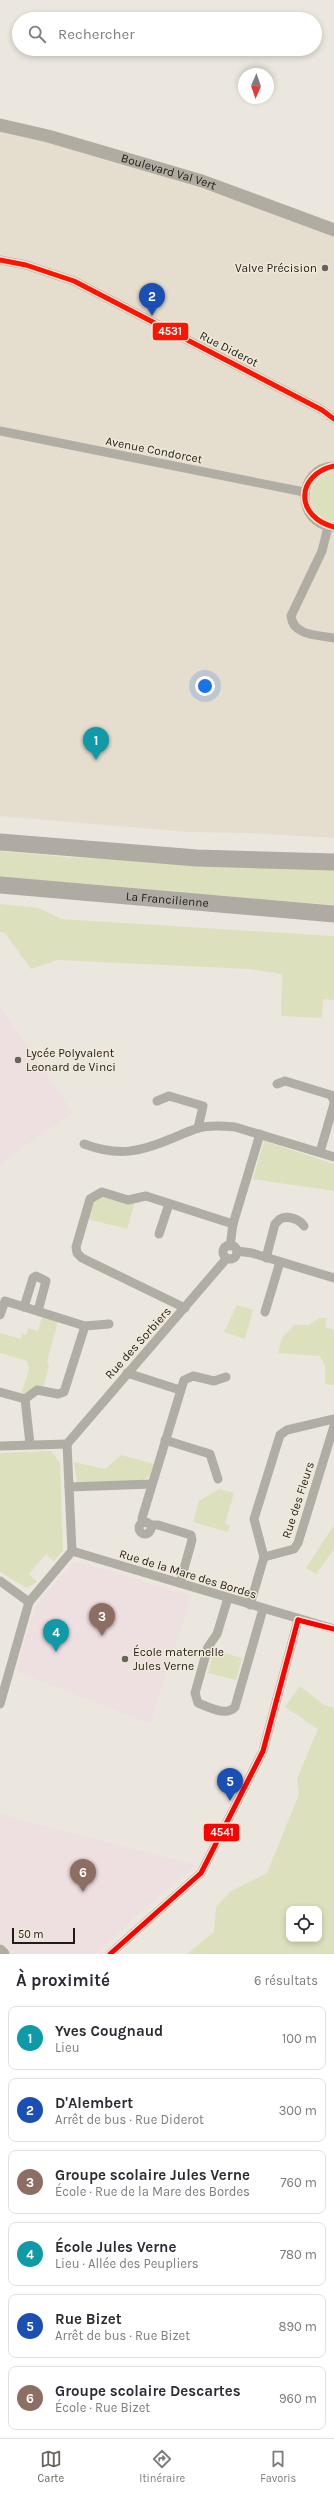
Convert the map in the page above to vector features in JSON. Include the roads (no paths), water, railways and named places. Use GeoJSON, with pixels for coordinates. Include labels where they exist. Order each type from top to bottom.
{"type":"FeatureCollection","features":[{"type":"Feature","properties":{"kind":"highway"},"geometry":{"type":"LineString","coordinates":[[0,842],[197,858],[334,862]]}},
{"type":"Feature","properties":{"kind":"highway","name":"La Francilienne"},"geometry":{"type":"LineString","coordinates":[[0,885],[334,914]]}},
{"type":"Feature","properties":{"kind":"street","name":"Boulevard Val Vert"},"geometry":{"type":"LineString","coordinates":[[0,125],[48,136],[202,181],[334,230]]}},
{"type":"Feature","properties":{"kind":"street","name":"Rue Diderot"},"geometry":{"type":"LineString","coordinates":[[0,260],[26,265],[74,282],[322,410],[334,419]]}},
{"type":"Feature","properties":{"kind":"street","name":"Avenue Condorcet"},"geometry":{"type":"LineString","coordinates":[[0,431],[304,492]]}},
{"type":"Feature","properties":{"kind":"street"},"geometry":{"type":"LineString","coordinates":[[334,466],[320,469],[312,475],[304,492],[305,506],[312,518],[331,527],[322,550],[290,616],[294,627],[299,631],[334,638]]}},
{"type":"Feature","properties":{"kind":"street"},"geometry":{"type":"LineString","coordinates":[[277,1084],[285,1080],[331,1095],[334,1101]]}},
{"type":"Feature","properties":{"kind":"street"},"geometry":{"type":"LineString","coordinates":[[157,1100],[169,1096],[203,1106],[198,1128]]}},
{"type":"Feature","properties":{"kind":"street"},"geometry":{"type":"LineString","coordinates":[[320,1152],[334,1104]]}},
{"type":"Feature","properties":{"kind":"street"},"geometry":{"type":"LineString","coordinates":[[84,1144],[112,1151],[141,1151],[198,1128],[230,1127],[260,1134],[334,1157]]}},
{"type":"Feature","properties":{"kind":"street"},"geometry":{"type":"LineString","coordinates":[[260,1134],[233,1224],[234,1248],[334,1278]]}},
{"type":"Feature","properties":{"kind":"street"},"geometry":{"type":"LineString","coordinates":[[185,1308],[82,1258],[77,1253],[76,1247],[90,1199],[95,1194],[102,1192],[128,1200],[146,1196],[233,1224]]}},
{"type":"Feature","properties":{"kind":"street"},"geometry":{"type":"LineString","coordinates":[[159,1234],[169,1204]]}},
{"type":"Feature","properties":{"kind":"street"},"geometry":{"type":"LineString","coordinates":[[266,1258],[275,1224],[280,1218],[288,1217],[301,1221],[304,1226]]}},
{"type":"Feature","properties":{"kind":"street","name":"Rue des Sorbiers"},"geometry":{"type":"LineString","coordinates":[[67,1444],[227,1258],[235,1257],[234,1248]]}},
{"type":"Feature","properties":{"kind":"street"},"geometry":{"type":"LineString","coordinates":[[265,1312],[280,1262]]}},
{"type":"Feature","properties":{"kind":"street"},"geometry":{"type":"LineString","coordinates":[[24,1307],[33,1278],[36,1276],[46,1281],[38,1311]]}},
{"type":"Feature","properties":{"kind":"street"},"geometry":{"type":"LineString","coordinates":[[0,1316],[2,1298],[24,1307],[85,1326],[109,1324]]}},
{"type":"Feature","properties":{"kind":"street"},"geometry":{"type":"LineString","coordinates":[[25,1399],[37,1390],[58,1394],[64,1392],[85,1326]]}},
{"type":"Feature","properties":{"kind":"street"},"geometry":{"type":"LineString","coordinates":[[127,1373],[180,1390]]}},
{"type":"Feature","properties":{"kind":"street"},"geometry":{"type":"LineString","coordinates":[[180,1583],[192,1540],[191,1535],[158,1525],[147,1524],[142,1518],[180,1390],[188,1377],[198,1377],[214,1382],[226,1377]]}},
{"type":"Feature","properties":{"kind":"street"},"geometry":{"type":"LineString","coordinates":[[0,1392],[25,1399]]}},
{"type":"Feature","properties":{"kind":"street"},"geometry":{"type":"LineString","coordinates":[[25,1399],[30,1444]]}},
{"type":"Feature","properties":{"kind":"street"},"geometry":{"type":"LineString","coordinates":[[250,1605],[264,1557],[254,1519],[280,1434],[287,1430],[334,1419]]}},
{"type":"Feature","properties":{"kind":"street","name":"Rue des Fleurs"},"geometry":{"type":"LineString","coordinates":[[264,1557],[294,1549],[298,1543],[334,1426]]}},
{"type":"Feature","properties":{"kind":"street"},"geometry":{"type":"LineString","coordinates":[[165,1440],[210,1454],[218,1479]]}},
{"type":"Feature","properties":{"kind":"street"},"geometry":{"type":"LineString","coordinates":[[0,1446],[67,1444],[72,1551],[29,1602],[0,1704]]}},
{"type":"Feature","properties":{"kind":"street"},"geometry":{"type":"LineString","coordinates":[[69,1487],[152,1484]]}},
{"type":"Feature","properties":{"kind":"street","name":"Rue de la Mare des Bordes"},"geometry":{"type":"LineString","coordinates":[[72,1551],[298,1620],[334,1629]]}},
{"type":"Feature","properties":{"kind":"street"},"geometry":{"type":"LineString","coordinates":[[0,1581],[29,1602]]}},
{"type":"Feature","properties":{"kind":"street"},"geometry":{"type":"LineString","coordinates":[[228,1598],[217,1634],[208,1648],[195,1693],[198,1704],[224,1712],[230,1711],[235,1707],[263,1609]]}},
{"type":"Feature","properties":{"kind":"street"},"geometry":{"type":"LineString","coordinates":[[110,1954],[201,1873],[263,1752],[298,1620]]}},
{"type":"Feature","properties":{"kind":"street"},"geometry":{"type":"LineString","coordinates":[[0,1951],[3,1954]]}},
{"type":"Feature","properties":{"kind":"place","name":"Valve Précision"},"geometry":{"type":"Point","coordinates":[325,268]}},
{"type":"Feature","properties":{"kind":"place","name":"D'Alembert"},"geometry":{"type":"Point","coordinates":[152,316]}},
{"type":"Feature","properties":{"kind":"place","name":"Yves Cougnaud"},"geometry":{"type":"Point","coordinates":[96,760]}},
{"type":"Feature","properties":{"kind":"place","name":"Lycée Polyvalent Leonard de Vinci"},"geometry":{"type":"Point","coordinates":[18,1060]}},
{"type":"Feature","properties":{"kind":"place","name":"Groupe scolaire Jules Verne"},"geometry":{"type":"Point","coordinates":[102,1636]}},
{"type":"Feature","properties":{"kind":"place","name":"École Jules Verne"},"geometry":{"type":"Point","coordinates":[56,1652]}},
{"type":"Feature","properties":{"kind":"place","name":"École maternelle Jules Verne"},"geometry":{"type":"Point","coordinates":[125,1659]}},
{"type":"Feature","properties":{"kind":"place","name":"Rue Bizet"},"geometry":{"type":"Point","coordinates":[230,1801]}},
{"type":"Feature","properties":{"kind":"place","name":"Groupe scolaire Descartes"},"geometry":{"type":"Point","coordinates":[83,1892]}}]}
